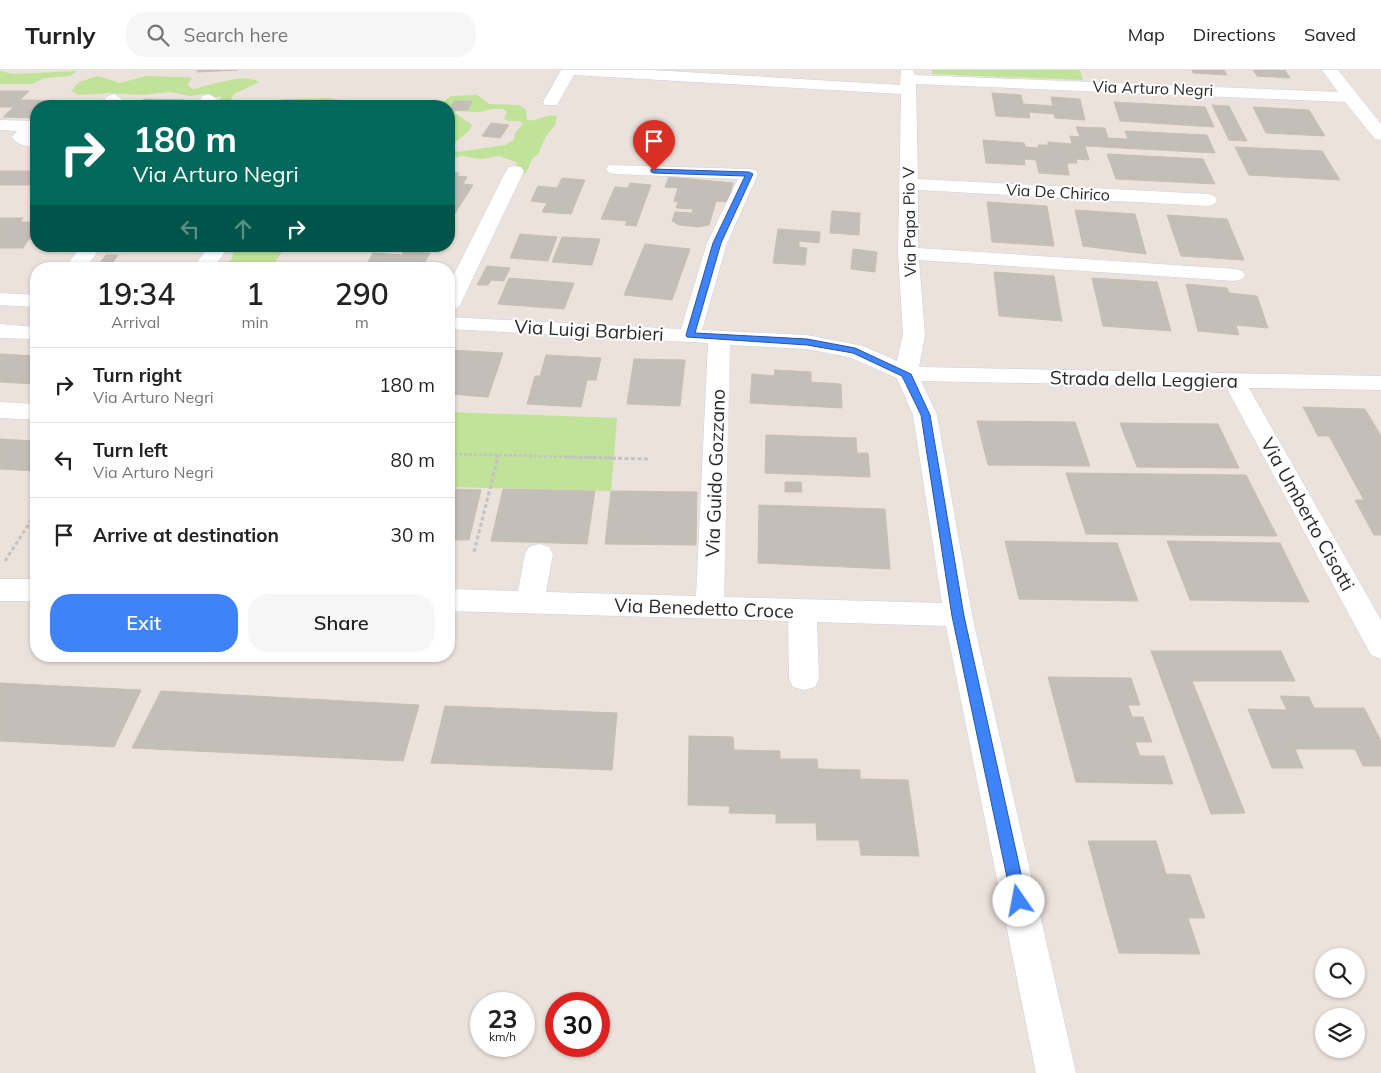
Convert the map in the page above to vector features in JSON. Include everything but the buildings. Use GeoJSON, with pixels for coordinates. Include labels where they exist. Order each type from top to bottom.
{"type":"FeatureCollection","features":[{"type":"Feature","properties":{"kind":"street","name":"Via Arturo Negri"},"geometry":{"type":"LineString","coordinates":[[570,70],[1350,96]]}},
{"type":"Feature","properties":{"kind":"street"},"geometry":{"type":"LineString","coordinates":[[551,102],[570,70]]}},
{"type":"Feature","properties":{"kind":"street"},"geometry":{"type":"LineString","coordinates":[[1330,70],[1381,135]]}},
{"type":"Feature","properties":{"kind":"street","name":"Via Papa Pio V"},"geometry":{"type":"LineString","coordinates":[[906,374],[914,335],[908,253],[908,80]]}},
{"type":"Feature","properties":{"kind":"street"},"geometry":{"type":"LineString","coordinates":[[0,125],[30,126]]}},
{"type":"Feature","properties":{"kind":"street"},"geometry":{"type":"LineString","coordinates":[[30,129],[21,137],[26,142],[30,142]]}},
{"type":"Feature","properties":{"kind":"street"},"geometry":{"type":"LineString","coordinates":[[616,170],[749,174],[717,243],[690,335]]}},
{"type":"Feature","properties":{"kind":"street"},"geometry":{"type":"LineString","coordinates":[[455,293],[515,171]]}},
{"type":"Feature","properties":{"kind":"street","name":"Via De Chirico"},"geometry":{"type":"LineString","coordinates":[[909,184],[1208,200]]}},
{"type":"Feature","properties":{"kind":"street"},"geometry":{"type":"LineString","coordinates":[[79,262],[87,252]]}},
{"type":"Feature","properties":{"kind":"street"},"geometry":{"type":"LineString","coordinates":[[908,253],[1236,275]]}},
{"type":"Feature","properties":{"kind":"street"},"geometry":{"type":"LineString","coordinates":[[0,299],[30,301]]}},
{"type":"Feature","properties":{"kind":"street","name":"Via Luigi Barbieri"},"geometry":{"type":"LineString","coordinates":[[455,323],[807,342],[855,351],[906,374]]}},
{"type":"Feature","properties":{"kind":"street"},"geometry":{"type":"LineString","coordinates":[[0,332],[30,333]]}},
{"type":"Feature","properties":{"kind":"street","name":"Via Guido Gozzano"},"geometry":{"type":"LineString","coordinates":[[710,609],[719,338]]}},
{"type":"Feature","properties":{"kind":"street"},"geometry":{"type":"LineString","coordinates":[[906,374],[926,415],[958,616],[1056,1073]]}},
{"type":"Feature","properties":{"kind":"street","name":"Strada della Leggiera"},"geometry":{"type":"LineString","coordinates":[[906,374],[1381,383]]}},
{"type":"Feature","properties":{"kind":"street","name":"Via Umberto Cisotti"},"geometry":{"type":"LineString","coordinates":[[1234,381],[1381,647]]}},
{"type":"Feature","properties":{"kind":"street"},"geometry":{"type":"LineString","coordinates":[[0,410],[30,412]]}},
{"type":"Feature","properties":{"kind":"street"},"geometry":{"type":"LineString","coordinates":[[530,603],[539,554]]}},
{"type":"Feature","properties":{"kind":"street"},"geometry":{"type":"LineString","coordinates":[[0,590],[30,590]]}},
{"type":"Feature","properties":{"kind":"street","name":"Via Benedetto Croce"},"geometry":{"type":"LineString","coordinates":[[455,600],[958,616]]}},
{"type":"Feature","properties":{"kind":"street"},"geometry":{"type":"LineString","coordinates":[[802,611],[804,678]]}},
{"type":"Feature","properties":{"kind":"path"},"geometry":{"type":"LineString","coordinates":[[455,454],[649,459]]}},
{"type":"Feature","properties":{"kind":"path"},"geometry":{"type":"LineString","coordinates":[[474,552],[498,455]]}},
{"type":"Feature","properties":{"kind":"path"},"geometry":{"type":"LineString","coordinates":[[0,567],[30,522]]}},
{"type":"Feature","properties":{"kind":"green space"},"geometry":{"type":"Polygon","coordinates":[[[932,70],[1080,70],[1083,80],[932,74],[932,70]]]}},
{"type":"Feature","properties":{"kind":"green space"},"geometry":{"type":"Polygon","coordinates":[[[0,71],[13,74],[77,71],[70,76],[45,78],[32,84],[0,84],[0,71]]]}},
{"type":"Feature","properties":{"kind":"green space"},"geometry":{"type":"Polygon","coordinates":[[[98,76],[120,83],[146,76],[186,77],[192,78],[187,85],[193,89],[245,78],[259,82],[234,94],[231,100],[220,100],[221,96],[209,99],[206,94],[190,96],[170,92],[142,95],[110,93],[79,95],[71,91],[79,82],[98,76]]]}},
{"type":"Feature","properties":{"kind":"green space"},"geometry":{"type":"Polygon","coordinates":[[[477,95],[489,104],[519,105],[526,110],[527,120],[535,120],[553,115],[557,116],[555,125],[546,136],[538,154],[532,159],[526,173],[520,174],[516,162],[499,156],[481,159],[462,156],[455,158],[455,150],[457,152],[505,145],[514,140],[515,133],[523,124],[519,121],[507,121],[504,118],[507,112],[504,109],[491,109],[480,112],[457,111],[455,113],[455,100],[445,100],[451,96],[477,95]]]}},
{"type":"Feature","properties":{"kind":"green space"},"geometry":{"type":"Polygon","coordinates":[[[330,98],[340,100],[278,100],[287,99],[330,98]]]}},
{"type":"Feature","properties":{"kind":"green space"},"geometry":{"type":"Polygon","coordinates":[[[455,113],[472,125],[455,143],[455,113]]]}},
{"type":"Feature","properties":{"kind":"green space"},"geometry":{"type":"Polygon","coordinates":[[[233,252],[282,252],[275,262],[229,262],[232,259],[233,252]]]}},
{"type":"Feature","properties":{"kind":"green space"},"geometry":{"type":"Polygon","coordinates":[[[455,412],[617,418],[611,491],[455,487],[455,412]]]}},
{"type":"Feature","properties":{"kind":"route"},"geometry":{"type":"LineString","coordinates":[[654,171],[749,174],[740,197],[717,243],[690,335],[807,342],[855,351],[906,374],[926,415],[958,616],[1019,901]]}}]}
